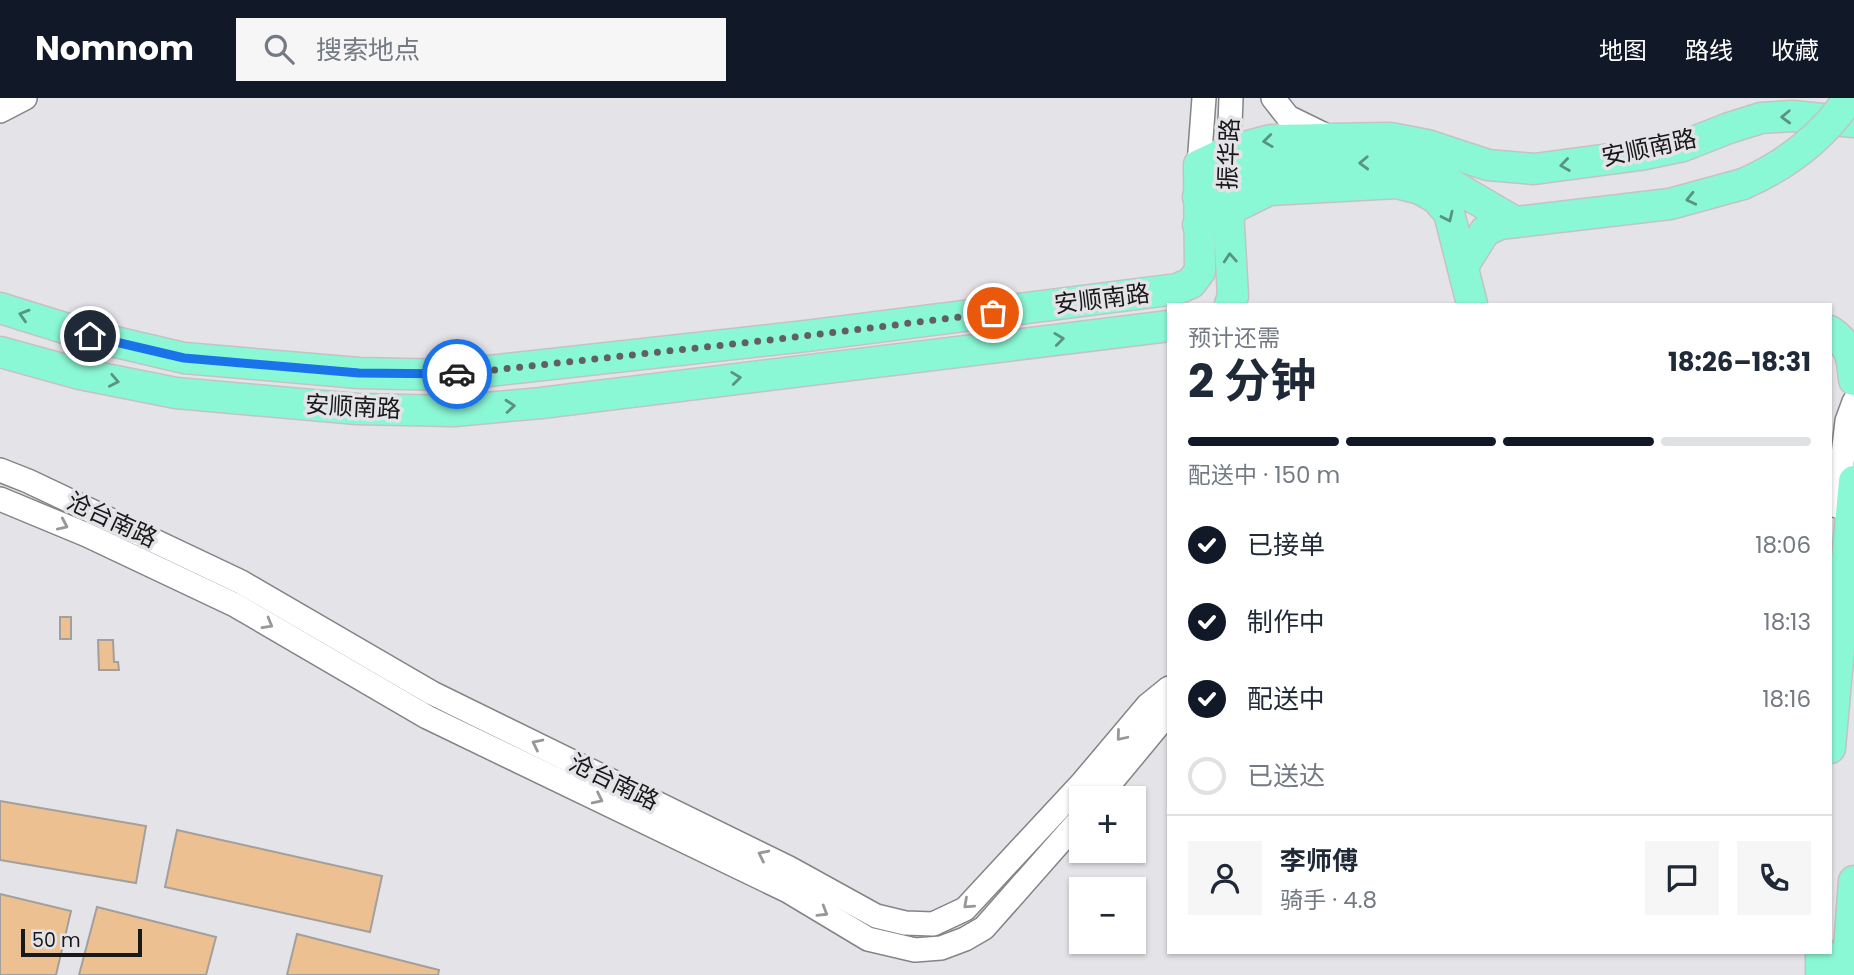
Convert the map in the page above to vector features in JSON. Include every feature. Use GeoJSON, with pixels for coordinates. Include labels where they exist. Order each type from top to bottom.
{"type":"FeatureCollection","features":[{"type":"Feature","properties":{"kind":"main road"},"geometry":{"type":"LineString","coordinates":[[1463,266],[1485,231],[1500,224],[1670,204],[1743,184],[1788,160],[1813,141],[1849,98]]}},
{"type":"Feature","properties":{"kind":"main road","name":"安顺南路"},"geometry":{"type":"LineString","coordinates":[[1199,165],[1229,151],[1271,140],[1390,138],[1427,145],[1488,165],[1534,169],[1640,155],[1683,146],[1761,118],[1793,116],[1854,122]]}},
{"type":"Feature","properties":{"kind":"main road","name":"振华路"},"geometry":{"type":"LineString","coordinates":[[1229,151],[1227,196],[1233,296],[1230,303]]}},
{"type":"Feature","properties":{"kind":"main road"},"geometry":{"type":"LineString","coordinates":[[1199,165],[1198,211],[1227,196],[1260,168],[1393,162],[1430,172],[1515,222]]}},
{"type":"Feature","properties":{"kind":"main road"},"geometry":{"type":"LineString","coordinates":[[1227,196],[1269,190],[1397,183],[1420,189],[1436,198],[1449,213],[1472,303]]}},
{"type":"Feature","properties":{"kind":"main road","name":"安顺南路"},"geometry":{"type":"LineString","coordinates":[[0,308],[90,336],[184,358],[359,373],[453,374],[778,339],[1177,289],[1191,283],[1200,271],[1198,211]]}},
{"type":"Feature","properties":{"kind":"main road"},"geometry":{"type":"LineString","coordinates":[[1832,321],[1854,321]]}},
{"type":"Feature","properties":{"kind":"main road","name":"安顺南路"},"geometry":{"type":"LineString","coordinates":[[0,352],[80,374],[176,393],[357,409],[454,411],[541,403],[1167,326]]}},
{"type":"Feature","properties":{"kind":"main road"},"geometry":{"type":"LineString","coordinates":[[1832,333],[1846,344],[1852,359],[1854,380]]}},
{"type":"Feature","properties":{"kind":"main road"},"geometry":{"type":"LineString","coordinates":[[1832,726],[1854,481]]}},
{"type":"Feature","properties":{"kind":"main road"},"geometry":{"type":"LineString","coordinates":[[1850,975],[1854,881]]}},
{"type":"Feature","properties":{"kind":"main road"},"geometry":{"type":"LineString","coordinates":[[1821,954],[1821,975]]}},
{"type":"Feature","properties":{"kind":"street"},"geometry":{"type":"LineString","coordinates":[[0,111],[25,98]]}},
{"type":"Feature","properties":{"kind":"street","name":"振华路"},"geometry":{"type":"LineString","coordinates":[[1199,165],[1204,98]]}},
{"type":"Feature","properties":{"kind":"street","name":"振华路"},"geometry":{"type":"LineString","coordinates":[[1229,151],[1231,98]]}},
{"type":"Feature","properties":{"kind":"street"},"geometry":{"type":"LineString","coordinates":[[1273,98],[1288,117],[1331,138]]}},
{"type":"Feature","properties":{"kind":"street"},"geometry":{"type":"LineString","coordinates":[[1832,572],[1847,421],[1854,402]]}},
{"type":"Feature","properties":{"kind":"street","name":"沧台南路"},"geometry":{"type":"LineString","coordinates":[[0,470],[241,582],[432,693],[789,868],[876,916],[905,923],[933,924],[965,909],[1083,782],[1148,705],[1167,690]]}},
{"type":"Feature","properties":{"kind":"street","name":"沧台南路"},"geometry":{"type":"LineString","coordinates":[[0,499],[87,535],[235,605],[427,717],[788,891],[868,939],[915,950],[941,948],[965,939],[984,928],[1069,832]]}},
{"type":"Feature","properties":{"kind":"street"},"geometry":{"type":"LineString","coordinates":[[1108,786],[1167,712]]}},
{"type":"Feature","properties":{"kind":"street"},"geometry":{"type":"LineString","coordinates":[[1850,975],[1854,922]]}},
{"type":"Feature","properties":{"kind":"street"},"geometry":{"type":"LineString","coordinates":[[1810,975],[1811,954]]}},
{"type":"Feature","properties":{"kind":"building"},"geometry":{"type":"Polygon","coordinates":[[[60,617],[71,617],[71,639],[60,639],[60,617]]]}},
{"type":"Feature","properties":{"kind":"building"},"geometry":{"type":"Polygon","coordinates":[[[98,640],[113,640],[114,662],[118,662],[119,670],[99,670],[98,640]]]}},
{"type":"Feature","properties":{"kind":"building"},"geometry":{"type":"Polygon","coordinates":[[[0,801],[146,826],[136,883],[0,860],[0,801]]]}},
{"type":"Feature","properties":{"kind":"building"},"geometry":{"type":"Polygon","coordinates":[[[177,830],[382,876],[370,932],[165,887],[177,830]]]}},
{"type":"Feature","properties":{"kind":"building"},"geometry":{"type":"Polygon","coordinates":[[[0,894],[71,911],[56,975],[0,975],[0,894]]]}},
{"type":"Feature","properties":{"kind":"building"},"geometry":{"type":"Polygon","coordinates":[[[97,907],[216,937],[206,975],[79,975],[97,907]]]}},
{"type":"Feature","properties":{"kind":"building"},"geometry":{"type":"Polygon","coordinates":[[[297,934],[439,970],[438,975],[287,975],[297,934]]]}},
{"type":"Feature","properties":{"kind":"way so far"},"geometry":{"type":"LineString","coordinates":[[457,374],[993,313]]}},
{"type":"Feature","properties":{"kind":"route"},"geometry":{"type":"LineString","coordinates":[[90,336],[184,358],[359,373],[457,374]]}}]}
